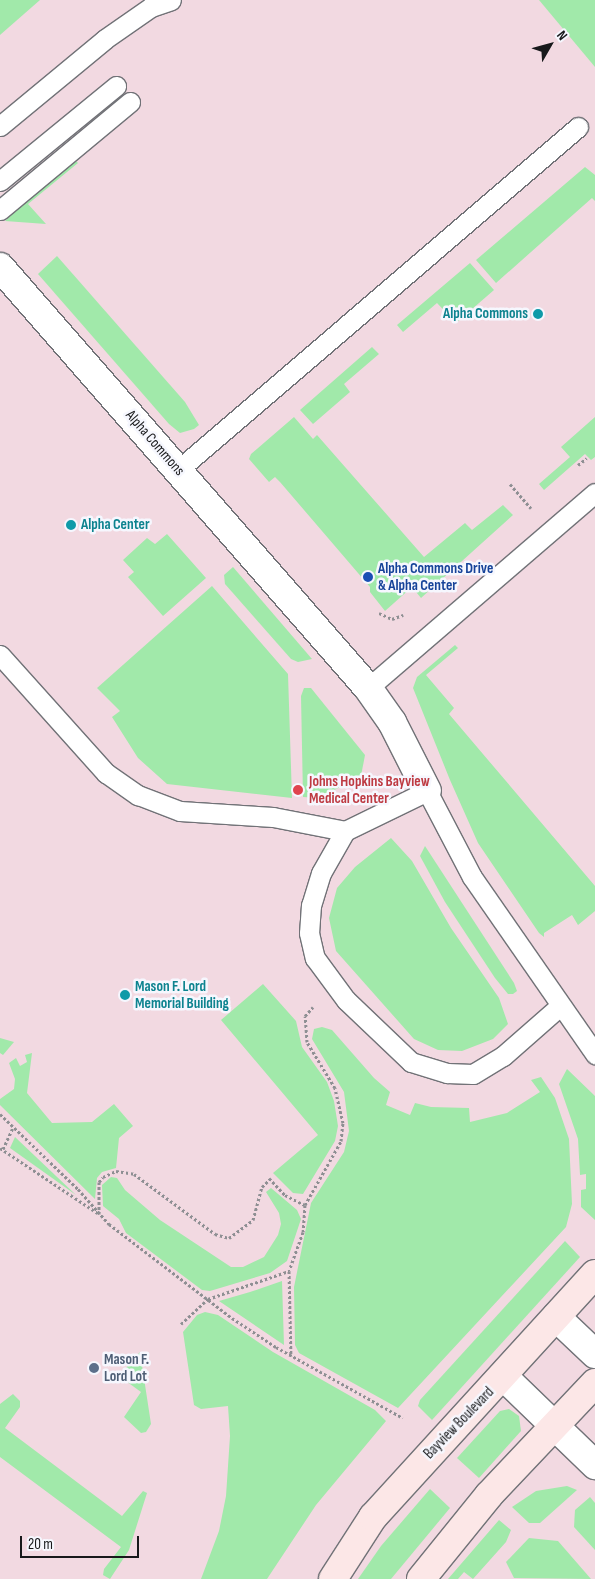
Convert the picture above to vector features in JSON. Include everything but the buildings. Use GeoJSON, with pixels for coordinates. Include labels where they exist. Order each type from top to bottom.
{"type":"FeatureCollection","features":[{"type":"Feature","properties":{"kind":"street","name":"Alpha Commons"},"geometry":{"type":"LineString","coordinates":[[0,267],[368,688],[392,722],[426,791]]}},
{"type":"Feature","properties":{"kind":"street","name":"Bayview Boulevard"},"geometry":{"type":"LineString","coordinates":[[333,1579],[373,1517],[434,1447],[504,1377],[595,1274]]}},
{"type":"Feature","properties":{"kind":"street"},"geometry":{"type":"LineString","coordinates":[[556,1318],[595,1354]]}},
{"type":"Feature","properties":{"kind":"street"},"geometry":{"type":"LineString","coordinates":[[504,1377],[595,1465]]}},
{"type":"Feature","properties":{"kind":"street"},"geometry":{"type":"LineString","coordinates":[[421,1579],[489,1495],[556,1427],[595,1383]]}},
{"type":"Feature","properties":{"kind":"lane"},"geometry":{"type":"LineString","coordinates":[[0,126],[106,39],[151,7],[171,0]]}},
{"type":"Feature","properties":{"kind":"lane"},"geometry":{"type":"LineString","coordinates":[[0,181],[116,86]]}},
{"type":"Feature","properties":{"kind":"lane"},"geometry":{"type":"LineString","coordinates":[[0,210],[130,102]]}},
{"type":"Feature","properties":{"kind":"lane"},"geometry":{"type":"LineString","coordinates":[[178,470],[578,127]]}},
{"type":"Feature","properties":{"kind":"lane"},"geometry":{"type":"LineString","coordinates":[[368,688],[595,493]]}},
{"type":"Feature","properties":{"kind":"lane"},"geometry":{"type":"LineString","coordinates":[[0,655],[106,773],[138,794],[180,811],[273,817],[345,831]]}},
{"type":"Feature","properties":{"kind":"lane"},"geometry":{"type":"LineString","coordinates":[[560,1006],[503,1056],[474,1074],[447,1073],[411,1062],[346,1000],[315,958],[309,933],[311,905],[321,873],[345,831],[426,791],[472,877],[595,1054]]}},
{"type":"Feature","properties":{"kind":"path"},"geometry":{"type":"LineString","coordinates":[[510,484],[533,511]]}},
{"type":"Feature","properties":{"kind":"path"},"geometry":{"type":"LineString","coordinates":[[292,1356],[289,1271],[303,1232],[305,1205],[341,1141],[343,1123],[335,1088],[308,1042],[305,1016],[316,1003]]}},
{"type":"Feature","properties":{"kind":"path"},"geometry":{"type":"LineString","coordinates":[[0,1114],[78,1189],[99,1214]]}},
{"type":"Feature","properties":{"kind":"path"},"geometry":{"type":"LineString","coordinates":[[13,1128],[1,1148],[99,1214],[254,1334],[403,1418]]}},
{"type":"Feature","properties":{"kind":"path"},"geometry":{"type":"LineString","coordinates":[[99,1214],[99,1182],[103,1177],[116,1172],[134,1174],[215,1234],[229,1238],[253,1220],[262,1187],[270,1178],[284,1195],[305,1205]]}},
{"type":"Feature","properties":{"kind":"path"},"geometry":{"type":"LineString","coordinates":[[181,1324],[208,1299],[289,1271]]}},
{"type":"Feature","properties":{"kind":"shaded area","name":"Johns Hopkins Bayview Medical Center"},"geometry":{"type":"Polygon","coordinates":[[[0,0],[595,0],[595,1579],[0,1579],[0,0]]]}},
{"type":"Feature","properties":{"kind":"green space"},"geometry":{"type":"Polygon","coordinates":[[[0,0],[40,0],[0,35],[0,0]]]}},
{"type":"Feature","properties":{"kind":"green space"},"geometry":{"type":"Polygon","coordinates":[[[539,0],[595,0],[595,67],[539,0]]]}},
{"type":"Feature","properties":{"kind":"green space"},"geometry":{"type":"Polygon","coordinates":[[[74,159],[78,163],[28,204],[46,224],[5,221],[25,200],[74,159]]]}},
{"type":"Feature","properties":{"kind":"green space"},"geometry":{"type":"Polygon","coordinates":[[[585,167],[595,175],[595,201],[592,198],[496,283],[476,260],[585,167]]]}},
{"type":"Feature","properties":{"kind":"green space"},"geometry":{"type":"Polygon","coordinates":[[[57,256],[185,402],[199,425],[194,429],[180,433],[169,424],[38,274],[57,256]]]}},
{"type":"Feature","properties":{"kind":"green space"},"geometry":{"type":"Polygon","coordinates":[[[470,263],[494,290],[456,323],[437,303],[403,332],[397,325],[470,263]]]}},
{"type":"Feature","properties":{"kind":"green space"},"geometry":{"type":"Polygon","coordinates":[[[372,347],[379,354],[344,384],[350,392],[313,424],[300,410],[372,347]]]}},
{"type":"Feature","properties":{"kind":"green space"},"geometry":{"type":"Polygon","coordinates":[[[294,417],[313,439],[317,435],[424,557],[465,523],[472,530],[503,505],[513,515],[421,598],[412,587],[385,611],[370,592],[370,587],[280,482],[275,477],[269,482],[249,459],[251,454],[294,417]]]}},
{"type":"Feature","properties":{"kind":"green space"},"geometry":{"type":"Polygon","coordinates":[[[595,417],[595,457],[591,460],[585,454],[544,490],[539,484],[570,457],[561,447],[595,417]]]}},
{"type":"Feature","properties":{"kind":"green space"},"geometry":{"type":"Polygon","coordinates":[[[167,534],[206,578],[163,616],[128,577],[134,572],[123,560],[147,538],[155,544],[167,534]]]}},
{"type":"Feature","properties":{"kind":"green space"},"geometry":{"type":"Polygon","coordinates":[[[233,567],[312,659],[298,662],[291,659],[225,584],[224,575],[233,567]]]}},
{"type":"Feature","properties":{"kind":"green space"},"geometry":{"type":"Polygon","coordinates":[[[212,586],[288,674],[292,798],[167,784],[138,758],[112,717],[120,711],[97,688],[212,586]]]}},
{"type":"Feature","properties":{"kind":"green space"},"geometry":{"type":"Polygon","coordinates":[[[455,645],[458,648],[426,675],[454,708],[449,714],[595,886],[595,911],[578,925],[572,915],[544,933],[544,937],[539,933],[478,843],[450,780],[413,688],[417,677],[455,645]]]}},
{"type":"Feature","properties":{"kind":"green space"},"geometry":{"type":"Polygon","coordinates":[[[304,688],[311,688],[365,755],[361,776],[319,798],[303,797],[301,696],[304,688]]]}},
{"type":"Feature","properties":{"kind":"green space"},"geometry":{"type":"Polygon","coordinates":[[[391,838],[412,861],[451,928],[499,998],[508,1024],[493,1039],[462,1051],[438,1050],[414,1039],[336,951],[329,918],[337,888],[355,867],[391,838]]]}},
{"type":"Feature","properties":{"kind":"green space"},"geometry":{"type":"Polygon","coordinates":[[[425,846],[514,983],[517,991],[513,994],[508,994],[495,978],[445,902],[420,856],[425,846]]]}},
{"type":"Feature","properties":{"kind":"green space"},"geometry":{"type":"Polygon","coordinates":[[[263,984],[296,1021],[302,1047],[327,1082],[334,1101],[338,1126],[335,1141],[303,1194],[293,1193],[273,1173],[318,1135],[221,1020],[263,984]]]}},
{"type":"Feature","properties":{"kind":"green space"},"geometry":{"type":"Polygon","coordinates":[[[322,1027],[332,1030],[374,1078],[390,1092],[386,1105],[410,1115],[415,1103],[431,1107],[469,1108],[470,1122],[507,1113],[540,1092],[531,1080],[541,1077],[555,1098],[569,1139],[572,1204],[566,1227],[398,1408],[299,1353],[295,1345],[294,1287],[311,1203],[344,1152],[349,1131],[344,1092],[312,1039],[314,1029],[322,1027]]]}},
{"type":"Feature","properties":{"kind":"green space"},"geometry":{"type":"Polygon","coordinates":[[[0,1038],[14,1042],[3,1055],[0,1053],[0,1038]]]}},
{"type":"Feature","properties":{"kind":"green space"},"geometry":{"type":"Polygon","coordinates":[[[32,1053],[27,1093],[52,1123],[92,1122],[114,1104],[133,1126],[119,1138],[116,1168],[102,1172],[97,1178],[95,1199],[0,1105],[0,1099],[14,1089],[15,1079],[9,1063],[16,1058],[20,1066],[27,1062],[25,1055],[32,1053]]]}},
{"type":"Feature","properties":{"kind":"green space"},"geometry":{"type":"Polygon","coordinates":[[[567,1069],[595,1096],[595,1220],[581,1207],[581,1190],[586,1189],[586,1174],[580,1175],[578,1139],[559,1084],[567,1069]]]}},
{"type":"Feature","properties":{"kind":"green space"},"geometry":{"type":"Polygon","coordinates":[[[15,1137],[76,1195],[10,1148],[15,1137]]]}},
{"type":"Feature","properties":{"kind":"green space"},"geometry":{"type":"Polygon","coordinates":[[[111,1177],[117,1178],[125,1190],[160,1220],[231,1267],[243,1267],[264,1257],[278,1235],[281,1224],[279,1213],[266,1192],[271,1188],[297,1210],[301,1219],[287,1261],[270,1273],[210,1291],[202,1290],[126,1233],[119,1219],[103,1206],[102,1185],[111,1177]]]}},
{"type":"Feature","properties":{"kind":"green space"},"geometry":{"type":"Polygon","coordinates":[[[565,1241],[580,1257],[432,1420],[418,1406],[420,1400],[565,1241]]]}},
{"type":"Feature","properties":{"kind":"green space"},"geometry":{"type":"Polygon","coordinates":[[[282,1281],[284,1345],[219,1301],[250,1292],[282,1281]]]}},
{"type":"Feature","properties":{"kind":"green space"},"geometry":{"type":"Polygon","coordinates":[[[205,1312],[218,1315],[273,1352],[375,1410],[386,1421],[316,1505],[267,1579],[201,1579],[219,1531],[226,1496],[230,1436],[228,1406],[201,1409],[194,1405],[183,1332],[197,1315],[205,1312]]]}},
{"type":"Feature","properties":{"kind":"green space"},"geometry":{"type":"Polygon","coordinates":[[[140,1352],[151,1424],[146,1432],[141,1433],[124,1417],[141,1392],[119,1376],[140,1352]]]}},
{"type":"Feature","properties":{"kind":"green space"},"geometry":{"type":"Polygon","coordinates":[[[13,1394],[20,1401],[20,1407],[5,1428],[122,1516],[143,1491],[147,1493],[129,1550],[110,1579],[103,1575],[104,1569],[121,1547],[0,1457],[0,1404],[13,1394]]]}},
{"type":"Feature","properties":{"kind":"green space"},"geometry":{"type":"Polygon","coordinates":[[[509,1409],[519,1416],[521,1431],[479,1478],[457,1458],[500,1411],[509,1409]]]}},
{"type":"Feature","properties":{"kind":"green space"},"geometry":{"type":"Polygon","coordinates":[[[567,1486],[577,1490],[540,1523],[529,1523],[512,1507],[536,1491],[567,1486]]]}},
{"type":"Feature","properties":{"kind":"green space"},"geometry":{"type":"Polygon","coordinates":[[[430,1489],[450,1508],[391,1579],[358,1579],[381,1546],[430,1489]]]}},
{"type":"Feature","properties":{"kind":"green space"},"geometry":{"type":"Polygon","coordinates":[[[590,1497],[595,1503],[595,1550],[574,1527],[575,1510],[590,1497]]]}},
{"type":"Feature","properties":{"kind":"green space"},"geometry":{"type":"Polygon","coordinates":[[[499,1520],[511,1530],[506,1542],[473,1579],[464,1572],[458,1579],[448,1579],[499,1520]]]}},
{"type":"Feature","properties":{"kind":"green space"},"geometry":{"type":"Polygon","coordinates":[[[529,1538],[558,1541],[591,1579],[514,1578],[506,1562],[529,1538]]]}},
{"type":"Feature","properties":{"kind":"place","name":"Alpha Commons"},"geometry":{"type":"Point","coordinates":[538,314]}},
{"type":"Feature","properties":{"kind":"place","name":"Alpha Center"},"geometry":{"type":"Point","coordinates":[71,525]}},
{"type":"Feature","properties":{"kind":"place","name":"Alpha Commons Drive & Alpha Center"},"geometry":{"type":"Point","coordinates":[368,577]}},
{"type":"Feature","properties":{"kind":"place","name":"Johns Hopkins Bayview Medical Center"},"geometry":{"type":"Point","coordinates":[298,790]}},
{"type":"Feature","properties":{"kind":"place","name":"Mason F. Lord Memorial Building"},"geometry":{"type":"Point","coordinates":[125,995]}},
{"type":"Feature","properties":{"kind":"place","name":"Mason F. Lord Lot"},"geometry":{"type":"Point","coordinates":[94,1368]}}]}
